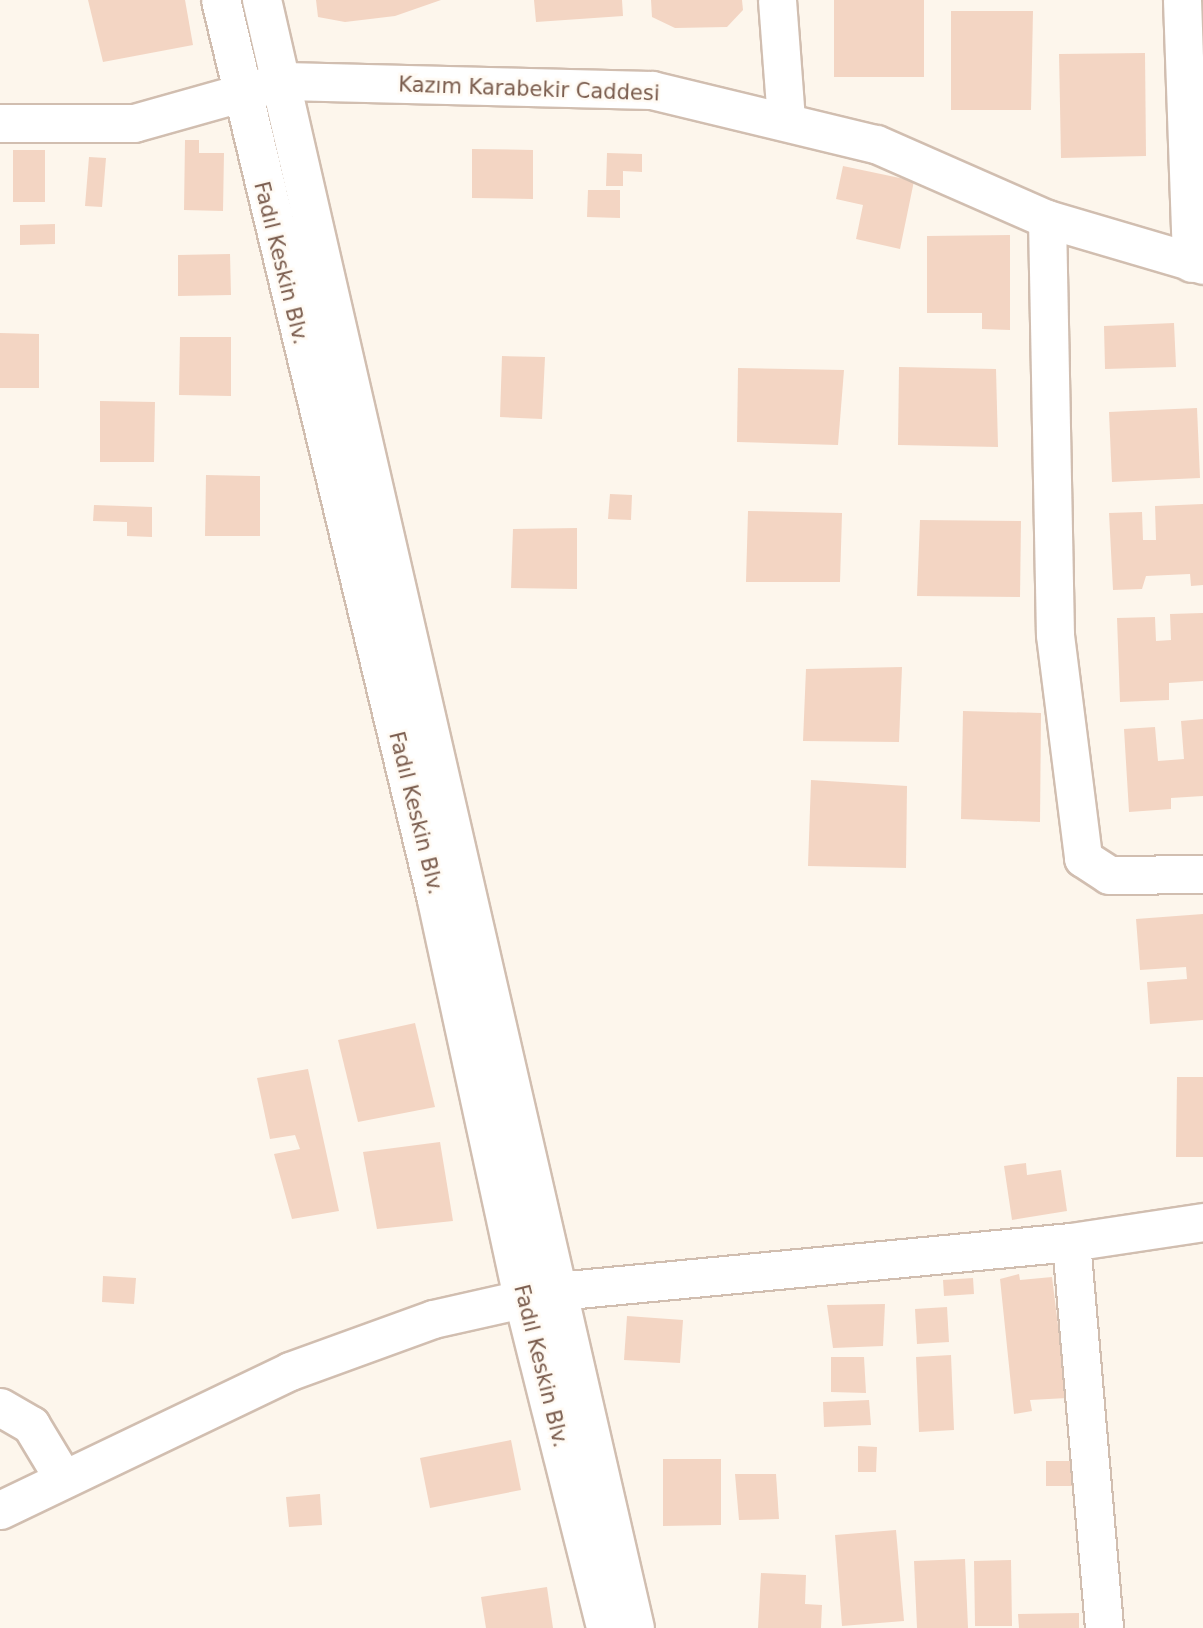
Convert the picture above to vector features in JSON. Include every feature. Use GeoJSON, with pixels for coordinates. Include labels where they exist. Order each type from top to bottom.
{"type":"FeatureCollection","features":[{"type":"Feature","properties":{"kind":"street","name":"Fadıl Keskin Blv."},"geometry":{"type":"LineString","coordinates":[[221,0],[437,900],[540,1294],[635,1628]]}},
{"type":"Feature","properties":{"kind":"street","name":"Fadıl Keskin Blv."},"geometry":{"type":"LineString","coordinates":[[262,0],[283,80],[540,1294],[607,1628]]}},
{"type":"Feature","properties":{"kind":"street"},"geometry":{"type":"LineString","coordinates":[[777,0],[786,120]]}},
{"type":"Feature","properties":{"kind":"street"},"geometry":{"type":"LineString","coordinates":[[1182,0],[1197,264]]}},
{"type":"Feature","properties":{"kind":"street","name":"Kazım Karabekir Caddesi"},"geometry":{"type":"LineString","coordinates":[[0,122],[134,123],[283,80],[652,90],[786,120],[876,144],[1047,219],[1197,264]]}},
{"type":"Feature","properties":{"kind":"street"},"geometry":{"type":"LineString","coordinates":[[1047,219],[1055,635],[1083,858],[1109,875],[1203,874]]}},
{"type":"Feature","properties":{"kind":"street"},"geometry":{"type":"LineString","coordinates":[[0,1510],[290,1371],[433,1319],[540,1294],[1071,1242],[1203,1222]]}},
{"type":"Feature","properties":{"kind":"street"},"geometry":{"type":"LineString","coordinates":[[1071,1242],[1104,1628]]}},
{"type":"Feature","properties":{"kind":"street"},"geometry":{"type":"LineString","coordinates":[[0,1407],[31,1425],[63,1478]]}},
{"type":"Feature","properties":{"kind":"building"},"geometry":{"type":"Polygon","coordinates":[[[88,0],[185,0],[193,45],[103,62],[88,0]]]}},
{"type":"Feature","properties":{"kind":"building"},"geometry":{"type":"Polygon","coordinates":[[[316,0],[441,0],[395,16],[345,22],[318,17],[316,0]]]}},
{"type":"Feature","properties":{"kind":"building"},"geometry":{"type":"Polygon","coordinates":[[[534,0],[622,0],[623,16],[536,22],[534,0]]]}},
{"type":"Feature","properties":{"kind":"building"},"geometry":{"type":"Polygon","coordinates":[[[651,0],[742,0],[743,10],[727,27],[675,28],[652,17],[651,0]]]}},
{"type":"Feature","properties":{"kind":"building"},"geometry":{"type":"Polygon","coordinates":[[[834,0],[924,0],[924,77],[834,77],[834,0]]]}},
{"type":"Feature","properties":{"kind":"building"},"geometry":{"type":"Polygon","coordinates":[[[951,11],[1033,11],[1031,110],[951,110],[951,11]]]}},
{"type":"Feature","properties":{"kind":"building"},"geometry":{"type":"Polygon","coordinates":[[[1145,53],[1146,156],[1061,158],[1059,54],[1145,53]]]}},
{"type":"Feature","properties":{"kind":"building"},"geometry":{"type":"Polygon","coordinates":[[[185,140],[199,140],[199,153],[224,153],[223,211],[184,210],[185,140]]]}},
{"type":"Feature","properties":{"kind":"building"},"geometry":{"type":"Polygon","coordinates":[[[472,149],[533,150],[533,199],[472,198],[472,149]]]}},
{"type":"Feature","properties":{"kind":"building"},"geometry":{"type":"Polygon","coordinates":[[[13,150],[45,150],[45,202],[13,202],[13,150]]]}},
{"type":"Feature","properties":{"kind":"building"},"geometry":{"type":"Polygon","coordinates":[[[607,153],[642,154],[642,172],[623,171],[623,186],[606,186],[607,153]]]}},
{"type":"Feature","properties":{"kind":"building"},"geometry":{"type":"Polygon","coordinates":[[[89,157],[106,158],[102,207],[85,206],[89,157]]]}},
{"type":"Feature","properties":{"kind":"building"},"geometry":{"type":"Polygon","coordinates":[[[843,166],[914,181],[900,249],[856,239],[863,205],[836,199],[843,166]]]}},
{"type":"Feature","properties":{"kind":"building"},"geometry":{"type":"Polygon","coordinates":[[[588,190],[620,190],[620,218],[587,217],[588,190]]]}},
{"type":"Feature","properties":{"kind":"building"},"geometry":{"type":"Polygon","coordinates":[[[55,224],[55,244],[20,245],[20,225],[55,224]]]}},
{"type":"Feature","properties":{"kind":"building"},"geometry":{"type":"Polygon","coordinates":[[[1010,235],[1010,330],[982,329],[982,313],[927,313],[927,236],[1010,235]]]}},
{"type":"Feature","properties":{"kind":"building"},"geometry":{"type":"Polygon","coordinates":[[[230,254],[231,295],[178,296],[178,255],[230,254]]]}},
{"type":"Feature","properties":{"kind":"building"},"geometry":{"type":"Polygon","coordinates":[[[1174,323],[1176,367],[1105,369],[1104,326],[1174,323]]]}},
{"type":"Feature","properties":{"kind":"building"},"geometry":{"type":"Polygon","coordinates":[[[0,333],[39,334],[39,388],[0,388],[0,333]]]}},
{"type":"Feature","properties":{"kind":"building"},"geometry":{"type":"Polygon","coordinates":[[[180,337],[231,337],[231,396],[179,395],[180,337]]]}},
{"type":"Feature","properties":{"kind":"building"},"geometry":{"type":"Polygon","coordinates":[[[502,356],[545,357],[542,419],[500,417],[502,356]]]}},
{"type":"Feature","properties":{"kind":"building"},"geometry":{"type":"Polygon","coordinates":[[[899,367],[996,369],[998,447],[898,445],[899,367]]]}},
{"type":"Feature","properties":{"kind":"building"},"geometry":{"type":"Polygon","coordinates":[[[738,368],[844,370],[838,445],[737,442],[738,368]]]}},
{"type":"Feature","properties":{"kind":"building"},"geometry":{"type":"Polygon","coordinates":[[[100,401],[155,402],[154,462],[100,462],[100,401]]]}},
{"type":"Feature","properties":{"kind":"building"},"geometry":{"type":"Polygon","coordinates":[[[1197,408],[1200,478],[1112,482],[1109,412],[1197,408]]]}},
{"type":"Feature","properties":{"kind":"building"},"geometry":{"type":"Polygon","coordinates":[[[206,475],[260,476],[260,536],[205,536],[206,475]]]}},
{"type":"Feature","properties":{"kind":"building"},"geometry":{"type":"Polygon","coordinates":[[[610,494],[632,495],[631,520],[608,519],[610,494]]]}},
{"type":"Feature","properties":{"kind":"building"},"geometry":{"type":"Polygon","coordinates":[[[1203,504],[1203,585],[1191,586],[1190,574],[1146,576],[1142,589],[1113,590],[1109,513],[1142,512],[1143,540],[1156,540],[1155,506],[1203,504]]]}},
{"type":"Feature","properties":{"kind":"building"},"geometry":{"type":"Polygon","coordinates":[[[94,505],[152,507],[152,537],[127,536],[127,522],[93,521],[94,505]]]}},
{"type":"Feature","properties":{"kind":"building"},"geometry":{"type":"Polygon","coordinates":[[[748,511],[842,513],[840,582],[746,582],[748,511]]]}},
{"type":"Feature","properties":{"kind":"building"},"geometry":{"type":"Polygon","coordinates":[[[920,520],[1021,521],[1020,597],[917,596],[920,520]]]}},
{"type":"Feature","properties":{"kind":"building"},"geometry":{"type":"Polygon","coordinates":[[[577,528],[577,589],[511,588],[513,529],[577,528]]]}},
{"type":"Feature","properties":{"kind":"building"},"geometry":{"type":"Polygon","coordinates":[[[1203,613],[1203,681],[1169,683],[1169,700],[1120,702],[1117,618],[1155,617],[1156,641],[1171,640],[1170,614],[1203,613]]]}},
{"type":"Feature","properties":{"kind":"building"},"geometry":{"type":"Polygon","coordinates":[[[902,667],[899,742],[803,741],[806,669],[902,667]]]}},
{"type":"Feature","properties":{"kind":"building"},"geometry":{"type":"Polygon","coordinates":[[[963,711],[1041,713],[1040,822],[961,819],[963,711]]]}},
{"type":"Feature","properties":{"kind":"building"},"geometry":{"type":"Polygon","coordinates":[[[1203,719],[1203,796],[1171,798],[1171,809],[1129,812],[1124,729],[1155,727],[1158,761],[1184,759],[1181,721],[1203,719]]]}},
{"type":"Feature","properties":{"kind":"building"},"geometry":{"type":"Polygon","coordinates":[[[811,780],[907,786],[906,868],[808,866],[811,780]]]}},
{"type":"Feature","properties":{"kind":"building"},"geometry":{"type":"Polygon","coordinates":[[[1203,914],[1203,1020],[1150,1024],[1147,982],[1187,979],[1186,967],[1140,970],[1136,919],[1203,914]]]}},
{"type":"Feature","properties":{"kind":"building"},"geometry":{"type":"Polygon","coordinates":[[[415,1023],[435,1107],[358,1122],[338,1040],[415,1023]]]}},
{"type":"Feature","properties":{"kind":"building"},"geometry":{"type":"Polygon","coordinates":[[[308,1069],[339,1211],[292,1219],[274,1154],[300,1149],[295,1135],[270,1139],[257,1078],[308,1069]]]}},
{"type":"Feature","properties":{"kind":"building"},"geometry":{"type":"Polygon","coordinates":[[[1177,1077],[1203,1077],[1203,1157],[1176,1157],[1177,1077]]]}},
{"type":"Feature","properties":{"kind":"building"},"geometry":{"type":"Polygon","coordinates":[[[440,1142],[453,1221],[377,1229],[363,1152],[440,1142]]]}},
{"type":"Feature","properties":{"kind":"building"},"geometry":{"type":"Polygon","coordinates":[[[1026,1163],[1027,1175],[1061,1170],[1067,1211],[1012,1220],[1004,1166],[1026,1163]]]}},
{"type":"Feature","properties":{"kind":"building"},"geometry":{"type":"Polygon","coordinates":[[[1019,1274],[1020,1280],[1052,1277],[1067,1398],[1030,1400],[1032,1411],[1014,1414],[1000,1279],[1019,1274]]]}},
{"type":"Feature","properties":{"kind":"building"},"geometry":{"type":"Polygon","coordinates":[[[103,1276],[136,1278],[134,1304],[102,1302],[103,1276]]]}},
{"type":"Feature","properties":{"kind":"building"},"geometry":{"type":"Polygon","coordinates":[[[973,1278],[974,1294],[944,1296],[943,1280],[973,1278]]]}},
{"type":"Feature","properties":{"kind":"building"},"geometry":{"type":"Polygon","coordinates":[[[885,1304],[883,1346],[833,1348],[827,1305],[885,1304]]]}},
{"type":"Feature","properties":{"kind":"building"},"geometry":{"type":"Polygon","coordinates":[[[947,1307],[949,1342],[917,1344],[915,1309],[947,1307]]]}},
{"type":"Feature","properties":{"kind":"building"},"geometry":{"type":"Polygon","coordinates":[[[627,1316],[683,1320],[680,1363],[624,1360],[627,1316]]]}},
{"type":"Feature","properties":{"kind":"building"},"geometry":{"type":"Polygon","coordinates":[[[951,1355],[954,1430],[919,1432],[916,1357],[951,1355]]]}},
{"type":"Feature","properties":{"kind":"building"},"geometry":{"type":"Polygon","coordinates":[[[831,1357],[864,1357],[866,1393],[831,1392],[831,1357]]]}},
{"type":"Feature","properties":{"kind":"building"},"geometry":{"type":"Polygon","coordinates":[[[869,1400],[871,1425],[824,1427],[823,1402],[869,1400]]]}},
{"type":"Feature","properties":{"kind":"building"},"geometry":{"type":"Polygon","coordinates":[[[511,1440],[521,1490],[430,1508],[420,1458],[511,1440]]]}},
{"type":"Feature","properties":{"kind":"building"},"geometry":{"type":"Polygon","coordinates":[[[858,1446],[877,1447],[876,1472],[858,1472],[858,1446]]]}},
{"type":"Feature","properties":{"kind":"building"},"geometry":{"type":"Polygon","coordinates":[[[663,1459],[721,1459],[721,1525],[663,1526],[663,1459]]]}},
{"type":"Feature","properties":{"kind":"building"},"geometry":{"type":"Polygon","coordinates":[[[1046,1461],[1079,1461],[1079,1486],[1046,1486],[1046,1461]]]}},
{"type":"Feature","properties":{"kind":"building"},"geometry":{"type":"Polygon","coordinates":[[[735,1474],[776,1474],[779,1519],[739,1520],[735,1474]]]}},
{"type":"Feature","properties":{"kind":"building"},"geometry":{"type":"Polygon","coordinates":[[[320,1494],[322,1525],[289,1527],[286,1497],[320,1494]]]}},
{"type":"Feature","properties":{"kind":"building"},"geometry":{"type":"Polygon","coordinates":[[[896,1530],[904,1621],[842,1626],[835,1535],[896,1530]]]}},
{"type":"Feature","properties":{"kind":"building"},"geometry":{"type":"Polygon","coordinates":[[[965,1559],[968,1628],[917,1628],[914,1561],[965,1559]]]}},
{"type":"Feature","properties":{"kind":"building"},"geometry":{"type":"Polygon","coordinates":[[[1011,1560],[1012,1626],[975,1626],[974,1561],[1011,1560]]]}},
{"type":"Feature","properties":{"kind":"building"},"geometry":{"type":"Polygon","coordinates":[[[761,1573],[806,1575],[805,1604],[822,1605],[821,1628],[758,1628],[761,1573]]]}},
{"type":"Feature","properties":{"kind":"building"},"geometry":{"type":"Polygon","coordinates":[[[547,1587],[553,1628],[486,1628],[481,1597],[547,1587]]]}},
{"type":"Feature","properties":{"kind":"building"},"geometry":{"type":"Polygon","coordinates":[[[1079,1613],[1079,1628],[1019,1628],[1018,1614],[1079,1613]]]}}]}
